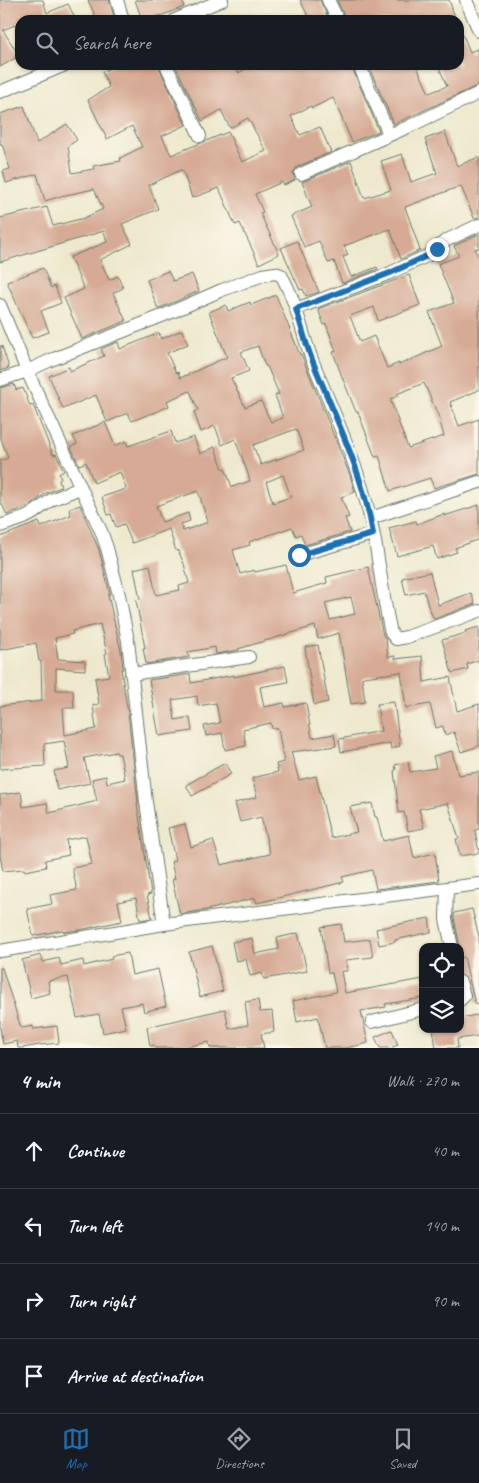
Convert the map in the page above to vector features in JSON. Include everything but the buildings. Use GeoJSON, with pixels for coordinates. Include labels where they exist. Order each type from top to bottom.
{"type":"FeatureCollection","features":[{"type":"Feature","properties":{"kind":"street"},"geometry":{"type":"LineString","coordinates":[[117,0],[122,15]]}},
{"type":"Feature","properties":{"kind":"street"},"geometry":{"type":"LineString","coordinates":[[187,15],[222,0]]}},
{"type":"Feature","properties":{"kind":"street"},"geometry":{"type":"LineString","coordinates":[[328,0],[336,15]]}},
{"type":"Feature","properties":{"kind":"street"},"geometry":{"type":"LineString","coordinates":[[466,0],[479,31]]}},
{"type":"Feature","properties":{"kind":"street"},"geometry":{"type":"LineString","coordinates":[[0,92],[53,70]]}},
{"type":"Feature","properties":{"kind":"street"},"geometry":{"type":"LineString","coordinates":[[168,70],[200,136]]}},
{"type":"Feature","properties":{"kind":"street"},"geometry":{"type":"LineString","coordinates":[[361,70],[388,134]]}},
{"type":"Feature","properties":{"kind":"street"},"geometry":{"type":"LineString","coordinates":[[301,174],[479,93]]}},
{"type":"Feature","properties":{"kind":"street"},"geometry":{"type":"LineString","coordinates":[[296,309],[421,259],[437,249],[445,241],[479,225]]}},
{"type":"Feature","properties":{"kind":"street"},"geometry":{"type":"LineString","coordinates":[[0,380],[27,371],[222,290],[263,275],[275,273],[281,275],[296,309],[310,355],[345,437],[359,477],[370,518],[391,632],[396,639],[407,637],[479,610]]}},
{"type":"Feature","properties":{"kind":"street"},"geometry":{"type":"LineString","coordinates":[[0,305],[27,371],[107,548],[120,595],[128,641],[145,792],[164,924]]}},
{"type":"Feature","properties":{"kind":"street"},"geometry":{"type":"LineString","coordinates":[[370,518],[479,482]]}},
{"type":"Feature","properties":{"kind":"street"},"geometry":{"type":"LineString","coordinates":[[0,526],[32,514],[50,500],[80,488]]}},
{"type":"Feature","properties":{"kind":"street"},"geometry":{"type":"LineString","coordinates":[[299,555],[373,534]]}},
{"type":"Feature","properties":{"kind":"street"},"geometry":{"type":"LineString","coordinates":[[131,674],[249,657]]}},
{"type":"Feature","properties":{"kind":"street"},"geometry":{"type":"LineString","coordinates":[[0,952],[164,924],[479,884]]}},
{"type":"Feature","properties":{"kind":"street"},"geometry":{"type":"LineString","coordinates":[[447,888],[446,919],[451,943]]}},
{"type":"Feature","properties":{"kind":"street"},"geometry":{"type":"LineString","coordinates":[[372,1022],[419,1011]]}},
{"type":"Feature","properties":{"kind":"route"},"geometry":{"type":"LineString","coordinates":[[299,555],[373,534],[359,477],[345,437],[310,355],[296,309],[390,273],[429,255],[437,249]]}}]}
